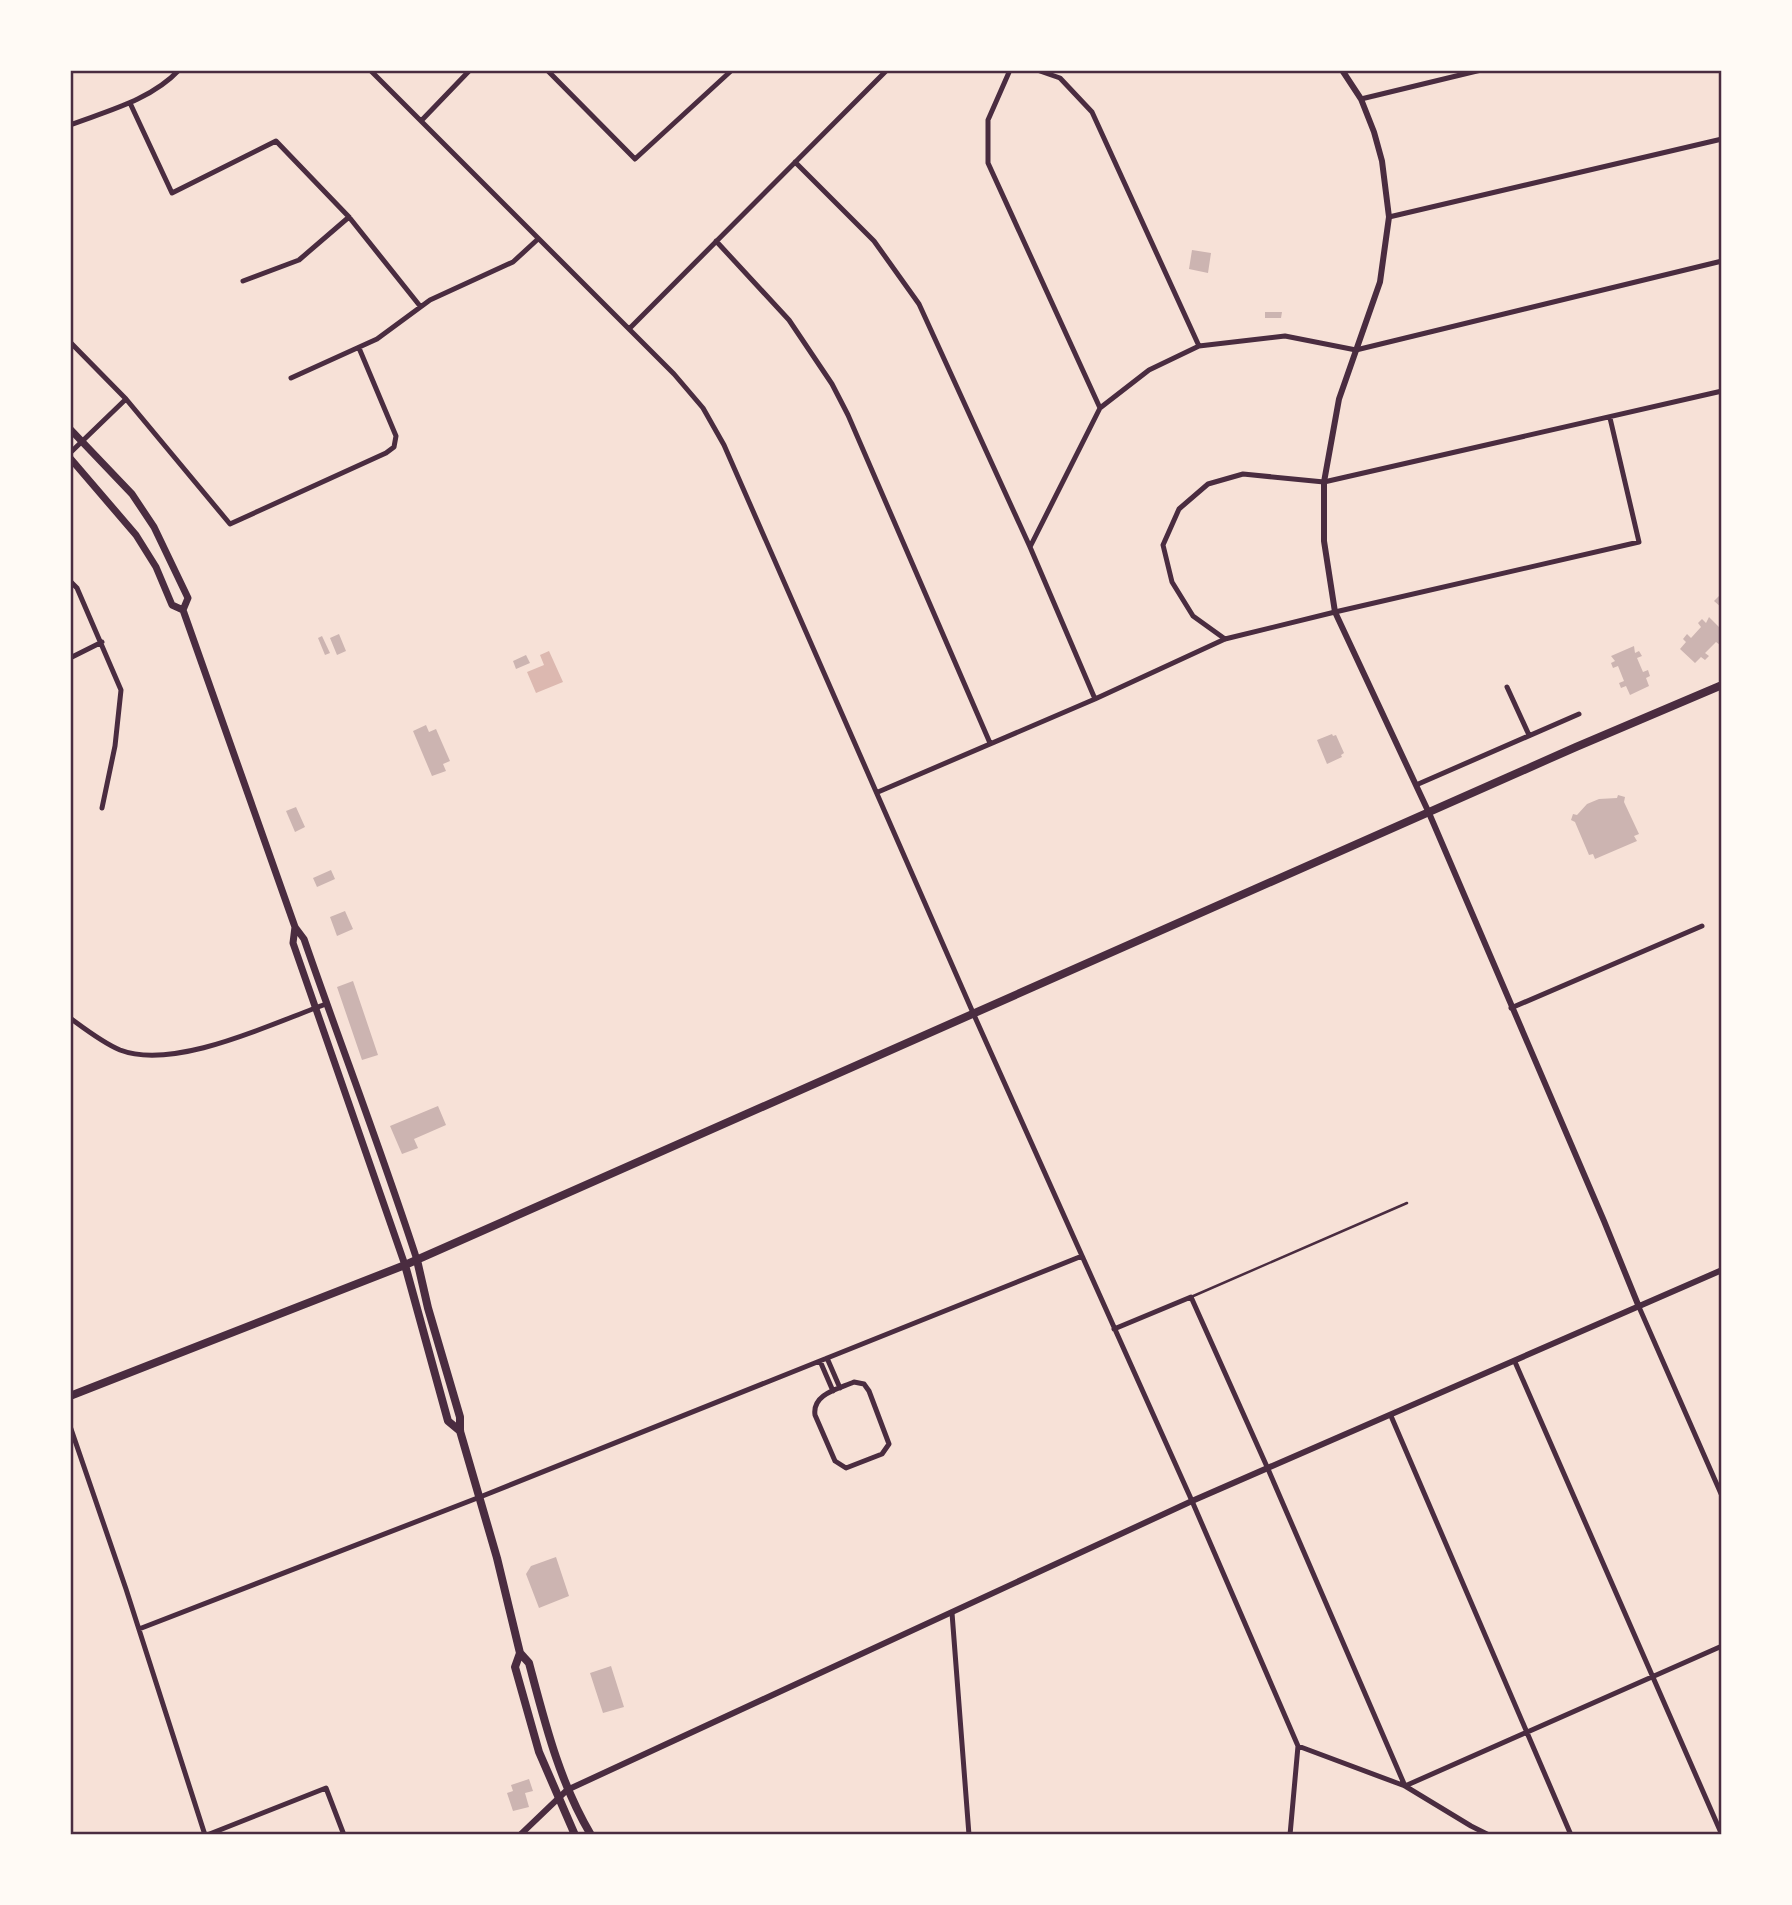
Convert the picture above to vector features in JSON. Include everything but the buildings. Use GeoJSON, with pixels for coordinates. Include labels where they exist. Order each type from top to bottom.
{"type":"FeatureCollection","features":[{"type":"Feature","properties":{"kind":"main road"},"geometry":{"type":"LineString","coordinates":[[70,429],[132,494],[154,527],[188,598],[183,610],[295,927],[304,939],[373,1127],[417,1260],[520,1653],[529,1663],[550,1744],[567,1790],[591,1835]]}},
{"type":"Feature","properties":{"kind":"main road"},"geometry":{"type":"LineString","coordinates":[[70,456],[136,535],[156,568],[172,605],[183,610]]}},
{"type":"Feature","properties":{"kind":"main road"},"geometry":{"type":"LineString","coordinates":[[70,1396],[417,1260],[1722,685]]}},
{"type":"Feature","properties":{"kind":"main road"},"geometry":{"type":"LineString","coordinates":[[295,927],[293,943],[405,1265],[448,1421],[460,1431]]}},
{"type":"Feature","properties":{"kind":"main road"},"geometry":{"type":"LineString","coordinates":[[520,1653],[516,1667],[539,1752],[575,1835]]}},
{"type":"Feature","properties":{"kind":"street"},"geometry":{"type":"LineString","coordinates":[[70,125],[130,103],[167,82],[179,70]]}},
{"type":"Feature","properties":{"kind":"street"},"geometry":{"type":"LineString","coordinates":[[370,70],[629,329],[695,399],[724,445],[1298,1746],[1290,1835]]}},
{"type":"Feature","properties":{"kind":"street"},"geometry":{"type":"LineString","coordinates":[[421,121],[470,70]]}},
{"type":"Feature","properties":{"kind":"street"},"geometry":{"type":"LineString","coordinates":[[547,70],[635,159],[733,70]]}},
{"type":"Feature","properties":{"kind":"street"},"geometry":{"type":"LineString","coordinates":[[629,329],[887,70]]}},
{"type":"Feature","properties":{"kind":"street"},"geometry":{"type":"LineString","coordinates":[[1010,70],[988,120],[988,163],[1100,408]]}},
{"type":"Feature","properties":{"kind":"street"},"geometry":{"type":"LineString","coordinates":[[1037,70],[1060,78],[1092,112],[1199,346]]}},
{"type":"Feature","properties":{"kind":"street"},"geometry":{"type":"LineString","coordinates":[[1342,70],[1361,99],[1382,161],[1389,217],[1380,282],[1339,399],[1324,482],[1324,541],[1335,612],[1429,813],[1722,1496]]}},
{"type":"Feature","properties":{"kind":"street"},"geometry":{"type":"LineString","coordinates":[[1361,99],[1481,70]]}},
{"type":"Feature","properties":{"kind":"street"},"geometry":{"type":"LineString","coordinates":[[130,103],[172,193],[276,141],[349,217],[420,306]]}},
{"type":"Feature","properties":{"kind":"street"},"geometry":{"type":"LineString","coordinates":[[1389,217],[1722,139]]}},
{"type":"Feature","properties":{"kind":"street"},"geometry":{"type":"LineString","coordinates":[[795,162],[874,241],[919,304],[1030,547],[1095,699]]}},
{"type":"Feature","properties":{"kind":"street"},"geometry":{"type":"LineString","coordinates":[[243,281],[299,260],[349,217]]}},
{"type":"Feature","properties":{"kind":"street"},"geometry":{"type":"LineString","coordinates":[[291,378],[359,348],[391,330],[420,306],[513,262],[538,239]]}},
{"type":"Feature","properties":{"kind":"street"},"geometry":{"type":"LineString","coordinates":[[716,241],[789,320],[832,384],[848,415],[990,743]]}},
{"type":"Feature","properties":{"kind":"street"},"geometry":{"type":"LineString","coordinates":[[1030,547],[1100,408],[1149,370],[1199,346],[1285,335],[1356,350],[1722,261]]}},
{"type":"Feature","properties":{"kind":"street"},"geometry":{"type":"LineString","coordinates":[[70,342],[126,399],[230,524],[394,447],[396,436],[359,348]]}},
{"type":"Feature","properties":{"kind":"street"},"geometry":{"type":"LineString","coordinates":[[1225,639],[1193,616],[1172,582],[1163,545],[1180,509],[1208,484],[1243,474],[1324,482],[1722,391]]}},
{"type":"Feature","properties":{"kind":"street"},"geometry":{"type":"LineString","coordinates":[[70,456],[126,399]]}},
{"type":"Feature","properties":{"kind":"street"},"geometry":{"type":"LineString","coordinates":[[878,792],[1095,699],[1225,639],[1640,542],[1611,418]]}},
{"type":"Feature","properties":{"kind":"street"},"geometry":{"type":"LineString","coordinates":[[70,580],[77,588],[121,690],[116,746],[102,808]]}},
{"type":"Feature","properties":{"kind":"street"},"geometry":{"type":"LineString","coordinates":[[70,659],[102,642]]}},
{"type":"Feature","properties":{"kind":"street"},"geometry":{"type":"LineString","coordinates":[[1507,687],[1529,735]]}},
{"type":"Feature","properties":{"kind":"street"},"geometry":{"type":"LineString","coordinates":[[1416,785],[1579,714]]}},
{"type":"Feature","properties":{"kind":"street"},"geometry":{"type":"LineString","coordinates":[[1511,1008],[1702,926]]}},
{"type":"Feature","properties":{"kind":"street"},"geometry":{"type":"LineString","coordinates":[[70,1018],[119,1050],[148,1056],[200,1050],[326,1004]]}},
{"type":"Feature","properties":{"kind":"street"},"geometry":{"type":"LineString","coordinates":[[139,1629],[480,1497],[1082,1256]]}},
{"type":"Feature","properties":{"kind":"street"},"geometry":{"type":"LineString","coordinates":[[520,1835],[567,1790],[1192,1501],[1722,1270]]}},
{"type":"Feature","properties":{"kind":"street"},"geometry":{"type":"LineString","coordinates":[[1114,1329],[1191,1297],[1405,1786]]}},
{"type":"Feature","properties":{"kind":"street"},"geometry":{"type":"LineString","coordinates":[[827,1358],[836,1390]]}},
{"type":"Feature","properties":{"kind":"street"},"geometry":{"type":"LineString","coordinates":[[820,1361],[836,1390]]}},
{"type":"Feature","properties":{"kind":"street"},"geometry":{"type":"LineString","coordinates":[[1515,1362],[1722,1835]]}},
{"type":"Feature","properties":{"kind":"street"},"geometry":{"type":"LineString","coordinates":[[854,1382],[861,1383],[869,1391],[889,1444],[882,1454],[848,1468],[835,1461],[815,1415],[818,1399],[836,1390],[854,1382]]}},
{"type":"Feature","properties":{"kind":"street"},"geometry":{"type":"LineString","coordinates":[[1391,1416],[1571,1835]]}},
{"type":"Feature","properties":{"kind":"street"},"geometry":{"type":"LineString","coordinates":[[70,1426],[206,1835],[326,1788],[344,1835]]}},
{"type":"Feature","properties":{"kind":"street"},"geometry":{"type":"LineString","coordinates":[[952,1613],[969,1835]]}},
{"type":"Feature","properties":{"kind":"street"},"geometry":{"type":"LineString","coordinates":[[1405,1786],[1722,1646]]}},
{"type":"Feature","properties":{"kind":"street"},"geometry":{"type":"LineString","coordinates":[[1298,1746],[1405,1786],[1489,1835]]}},
{"type":"Feature","properties":{"kind":"street"},"geometry":{"type":"LineString","coordinates":[[1470,1835],[1471,1826]]}},
{"type":"Feature","properties":{"kind":"lane"},"geometry":{"type":"LineString","coordinates":[[1191,1297],[1407,1203]]}},
{"type":"Feature","properties":{"kind":"shaded area"},"geometry":{"type":"Polygon","coordinates":[[[549,651],[563,682],[536,693],[527,672],[544,665],[540,655],[549,651]]]}}]}
